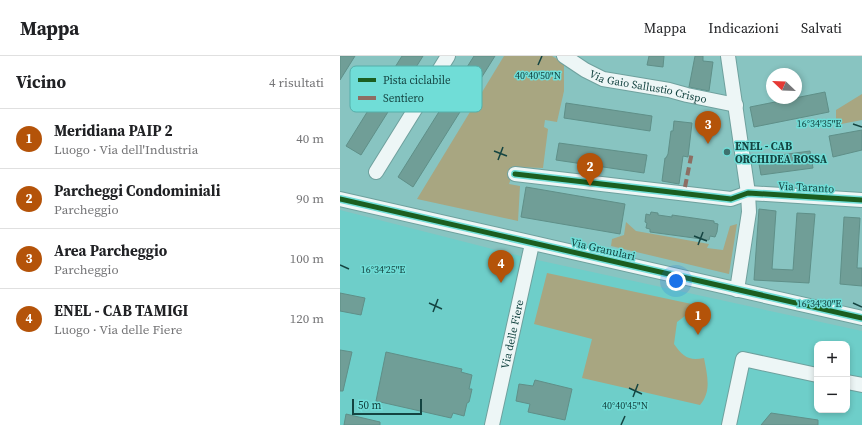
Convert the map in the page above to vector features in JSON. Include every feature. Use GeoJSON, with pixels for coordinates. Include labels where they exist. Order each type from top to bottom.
{"type":"FeatureCollection","features":[{"type":"Feature","properties":{"kind":"street"},"geometry":{"type":"LineString","coordinates":[[442,66],[448,56]]}},
{"type":"Feature","properties":{"kind":"street","name":"Via Gaio Sallustio Crispo"},"geometry":{"type":"LineString","coordinates":[[564,56],[585,70],[603,79],[669,90],[687,96],[736,105]]}},
{"type":"Feature","properties":{"kind":"street"},"geometry":{"type":"LineString","coordinates":[[728,56],[748,193],[748,212],[737,290]]}},
{"type":"Feature","properties":{"kind":"street"},"geometry":{"type":"LineString","coordinates":[[376,172],[413,112]]}},
{"type":"Feature","properties":{"kind":"street"},"geometry":{"type":"LineString","coordinates":[[515,174],[731,199],[748,193]]}},
{"type":"Feature","properties":{"kind":"street","name":"Via Taranto"},"geometry":{"type":"LineString","coordinates":[[748,193],[862,200]]}},
{"type":"Feature","properties":{"kind":"street","name":"Via Granulari"},"geometry":{"type":"LineString","coordinates":[[340,199],[862,318]]}},
{"type":"Feature","properties":{"kind":"street","name":"Via delle Fiere"},"geometry":{"type":"LineString","coordinates":[[492,425],[532,244]]}},
{"type":"Feature","properties":{"kind":"street"},"geometry":{"type":"LineString","coordinates":[[729,425],[744,359],[814,374]]}},
{"type":"Feature","properties":{"kind":"street"},"geometry":{"type":"LineString","coordinates":[[850,383],[862,385]]}},
{"type":"Feature","properties":{"kind":"shaded area"},"geometry":{"type":"Polygon","coordinates":[[[504,56],[552,56],[564,63],[564,91],[557,122],[545,120],[544,127],[548,129],[543,168],[515,167],[509,184],[520,186],[518,221],[417,199],[470,112],[482,112],[482,92],[504,56]]]}},
{"type":"Feature","properties":{"kind":"shaded area"},"geometry":{"type":"Polygon","coordinates":[[[862,94],[862,120],[836,125],[836,110],[862,94]]]}},
{"type":"Feature","properties":{"kind":"shaded area"},"geometry":{"type":"Polygon","coordinates":[[[340,210],[528,258],[862,331],[862,425],[340,425],[340,210]]]}},
{"type":"Feature","properties":{"kind":"shaded area"},"geometry":{"type":"Polygon","coordinates":[[[626,222],[636,231],[709,244],[707,248],[723,250],[730,226],[737,224],[729,274],[611,246],[612,239],[624,235],[626,222]]]}},
{"type":"Feature","properties":{"kind":"shaded area"},"geometry":{"type":"Polygon","coordinates":[[[547,273],[701,306],[699,311],[689,313],[677,322],[674,344],[683,355],[687,357],[694,359],[704,358],[708,383],[704,400],[700,405],[582,378],[592,339],[534,324],[547,273]]]}},
{"type":"Feature","properties":{"kind":"building"},"geometry":{"type":"Polygon","coordinates":[[[340,56],[355,56],[340,80],[340,56]]]}},
{"type":"Feature","properties":{"kind":"building"},"geometry":{"type":"Polygon","coordinates":[[[402,56],[423,56],[417,66],[396,66],[402,56]]]}},
{"type":"Feature","properties":{"kind":"building"},"geometry":{"type":"Polygon","coordinates":[[[474,56],[495,56],[482,77],[482,66],[468,66],[474,56]]]}},
{"type":"Feature","properties":{"kind":"building"},"geometry":{"type":"Polygon","coordinates":[[[649,56],[664,56],[663,67],[647,65],[649,56]]]}},
{"type":"Feature","properties":{"kind":"building"},"geometry":{"type":"Polygon","coordinates":[[[695,56],[703,56],[703,61],[713,62],[709,91],[689,87],[695,56]]]}},
{"type":"Feature","properties":{"kind":"building"},"geometry":{"type":"Polygon","coordinates":[[[825,92],[829,112],[754,127],[750,107],[766,104],[802,104],[802,97],[825,92]]]}},
{"type":"Feature","properties":{"kind":"building"},"geometry":{"type":"Polygon","coordinates":[[[566,103],[652,116],[650,131],[564,118],[566,103]]]}},
{"type":"Feature","properties":{"kind":"building"},"geometry":{"type":"Polygon","coordinates":[[[367,112],[388,112],[361,155],[346,146],[367,112]]]}},
{"type":"Feature","properties":{"kind":"building"},"geometry":{"type":"Polygon","coordinates":[[[439,112],[460,112],[413,187],[398,177],[439,112]]]}},
{"type":"Feature","properties":{"kind":"building"},"geometry":{"type":"Polygon","coordinates":[[[674,121],[692,123],[688,157],[683,156],[679,184],[662,181],[665,158],[668,154],[674,121]]]}},
{"type":"Feature","properties":{"kind":"building"},"geometry":{"type":"Polygon","coordinates":[[[862,130],[862,150],[833,157],[829,136],[862,130]]]}},
{"type":"Feature","properties":{"kind":"building"},"geometry":{"type":"Polygon","coordinates":[[[559,143],[647,155],[644,173],[556,160],[559,143]]]}},
{"type":"Feature","properties":{"kind":"building"},"geometry":{"type":"Polygon","coordinates":[[[810,151],[813,168],[761,175],[758,158],[810,151]]]}},
{"type":"Feature","properties":{"kind":"building"},"geometry":{"type":"Polygon","coordinates":[[[526,187],[625,204],[620,234],[521,217],[526,187]]]}},
{"type":"Feature","properties":{"kind":"building"},"geometry":{"type":"Polygon","coordinates":[[[759,209],[776,211],[772,269],[793,270],[797,213],[815,214],[809,283],[754,280],[759,209]]]}},
{"type":"Feature","properties":{"kind":"building"},"geometry":{"type":"Polygon","coordinates":[[[651,212],[658,213],[658,215],[672,217],[672,215],[714,221],[714,223],[718,224],[717,232],[715,237],[710,236],[709,240],[650,232],[650,229],[646,228],[647,223],[645,222],[646,214],[650,215],[651,212]]]}},
{"type":"Feature","properties":{"kind":"building"},"geometry":{"type":"Polygon","coordinates":[[[844,217],[860,218],[857,268],[862,268],[862,286],[840,284],[844,217]]]}},
{"type":"Feature","properties":{"kind":"building"},"geometry":{"type":"Polygon","coordinates":[[[340,293],[365,298],[361,315],[340,311],[340,293]]]}},
{"type":"Feature","properties":{"kind":"building"},"geometry":{"type":"Polygon","coordinates":[[[340,350],[352,352],[343,391],[340,391],[340,350]]]}},
{"type":"Feature","properties":{"kind":"building"},"geometry":{"type":"Polygon","coordinates":[[[386,352],[462,369],[461,372],[472,375],[469,389],[472,389],[464,416],[453,413],[451,418],[376,401],[386,352]]]}},
{"type":"Feature","properties":{"kind":"building"},"geometry":{"type":"Polygon","coordinates":[[[535,380],[572,389],[565,420],[528,412],[530,404],[516,401],[519,384],[533,386],[535,380]]]}},
{"type":"Feature","properties":{"kind":"building"},"geometry":{"type":"Polygon","coordinates":[[[771,413],[818,420],[818,425],[761,425],[771,413]]]}},
{"type":"Feature","properties":{"kind":"building"},"geometry":{"type":"Polygon","coordinates":[[[346,414],[380,422],[380,425],[344,425],[346,414]]]}},
{"type":"Feature","properties":{"kind":"marked path"},"geometry":{"type":"LineString","coordinates":[[685,187],[692,152]]}},
{"type":"Feature","properties":{"kind":"cycle path"},"geometry":{"type":"LineString","coordinates":[[515,174],[731,199],[748,193],[862,200]]}},
{"type":"Feature","properties":{"kind":"cycle path"},"geometry":{"type":"LineString","coordinates":[[340,199],[862,318]]}},
{"type":"Feature","properties":{"kind":"place","name":"Area Parcheggio"},"geometry":{"type":"Point","coordinates":[708,144]}},
{"type":"Feature","properties":{"kind":"place","name":"ENEL - CAB ORCHIDEA ROSSA"},"geometry":{"type":"Point","coordinates":[727,152]}},
{"type":"Feature","properties":{"kind":"place","name":"Parcheggi Condominiali"},"geometry":{"type":"Point","coordinates":[590,186]}},
{"type":"Feature","properties":{"kind":"place","name":"ENEL - CAB TAMIGI"},"geometry":{"type":"Point","coordinates":[501,283]}},
{"type":"Feature","properties":{"kind":"place","name":"Meridiana PAIP 2"},"geometry":{"type":"Point","coordinates":[698,335]}}]}
